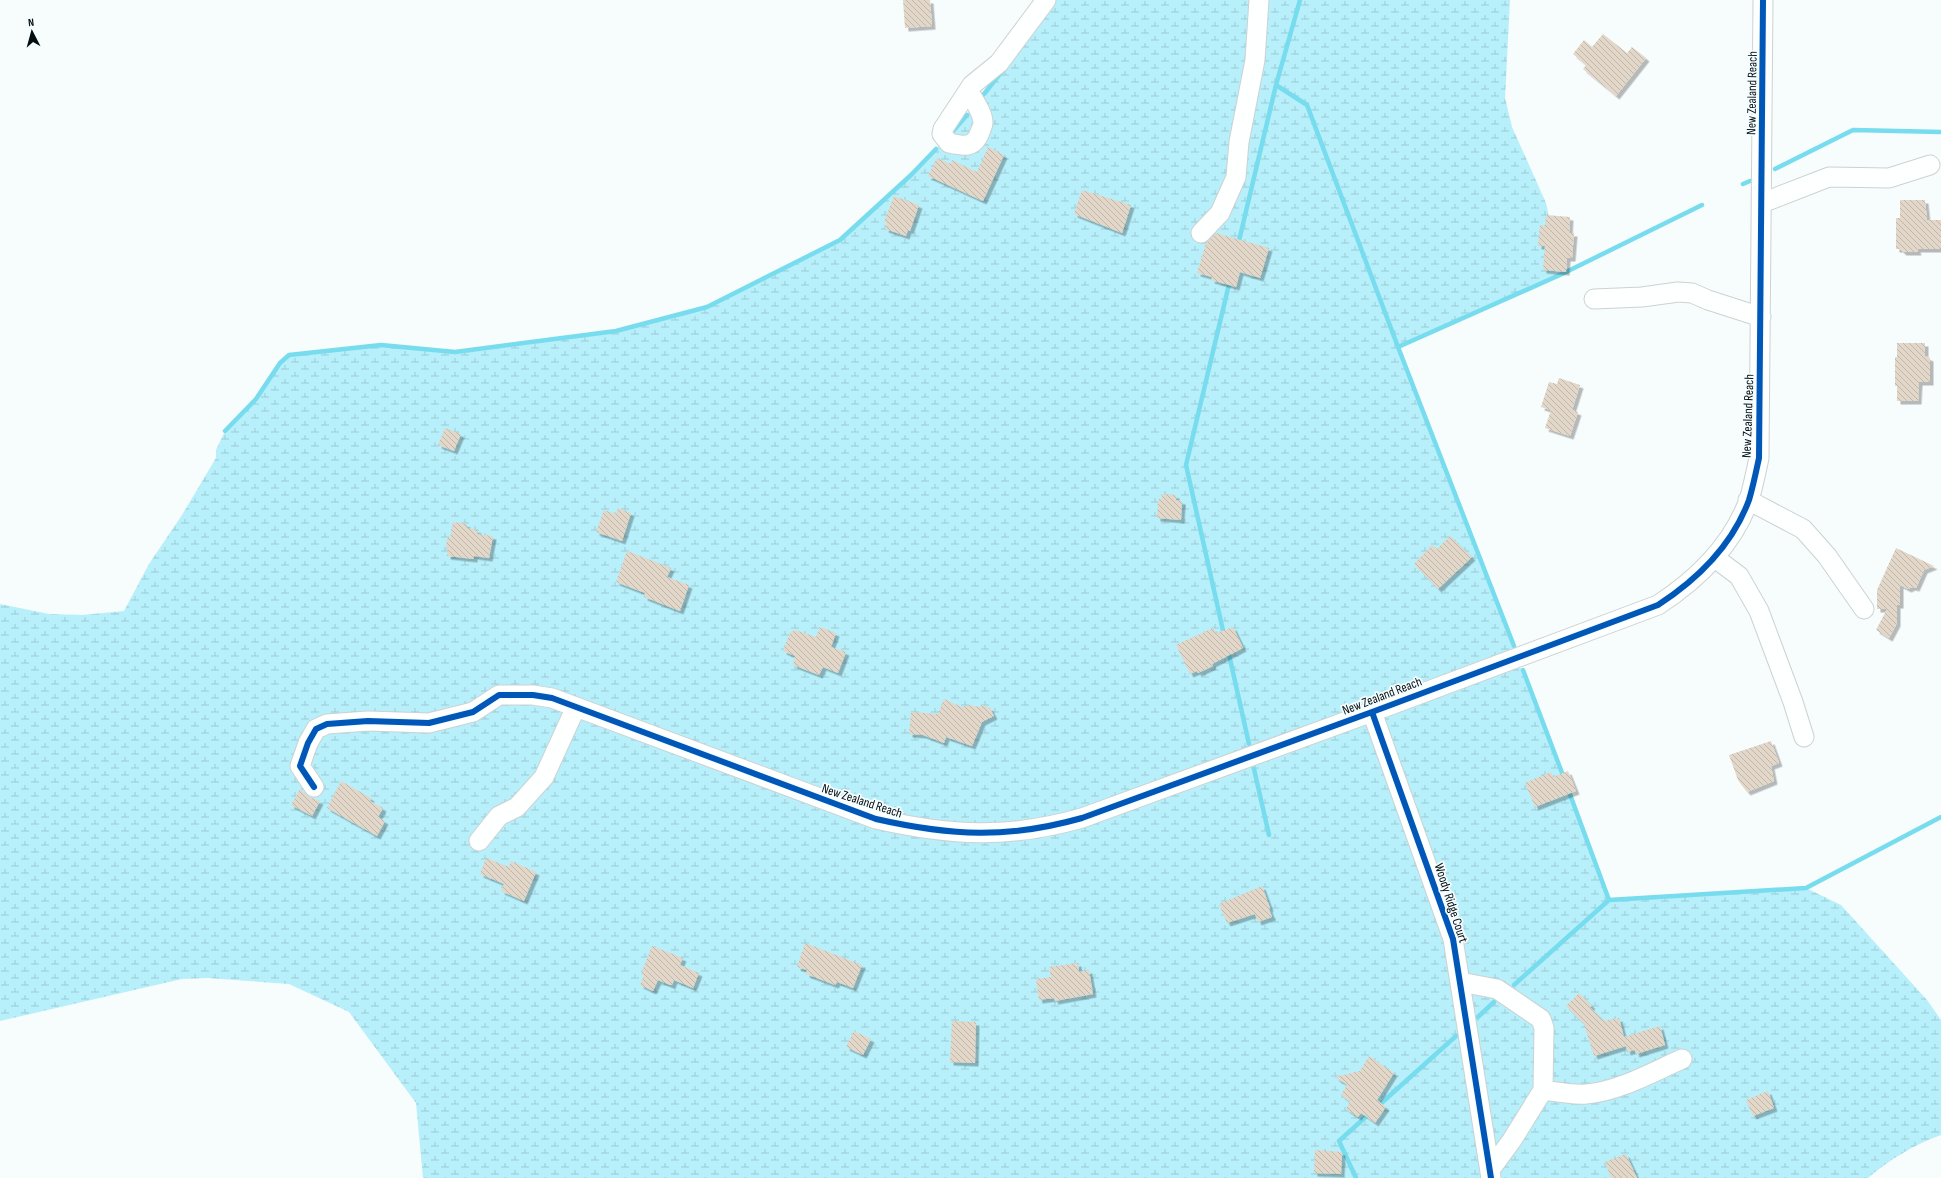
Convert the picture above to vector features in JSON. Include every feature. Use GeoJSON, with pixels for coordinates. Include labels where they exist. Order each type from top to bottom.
{"type":"FeatureCollection","features":[{"type":"Feature","properties":{"kind":"street"},"geometry":{"type":"LineString","coordinates":[[968,91],[972,85],[999,63],[1046,0]]}},
{"type":"Feature","properties":{"kind":"street"},"geometry":{"type":"LineString","coordinates":[[1201,232],[1220,213],[1236,177],[1239,142],[1255,60],[1259,0]]}},
{"type":"Feature","properties":{"kind":"street","name":"New Zealand Reach"},"geometry":{"type":"LineString","coordinates":[[314,787],[300,766],[308,743],[316,729],[327,724],[368,721],[429,723],[473,712],[499,695],[533,695],[552,698],[870,817],[916,828],[963,834],[1022,832],[1051,827],[1082,818],[1658,605],[1692,581],[1715,558],[1729,539],[1748,500],[1759,458],[1763,0]]}},
{"type":"Feature","properties":{"kind":"street"},"geometry":{"type":"LineString","coordinates":[[1762,203],[1830,178],[1889,178],[1930,164]]}},
{"type":"Feature","properties":{"kind":"street"},"geometry":{"type":"LineString","coordinates":[[1594,299],[1642,297],[1671,292],[1692,293],[1708,300],[1761,317]]}},
{"type":"Feature","properties":{"kind":"street"},"geometry":{"type":"LineString","coordinates":[[1748,500],[1803,529],[1827,556],[1864,609]]}},
{"type":"Feature","properties":{"kind":"street"},"geometry":{"type":"LineString","coordinates":[[1715,558],[1739,576],[1759,611],[1794,702],[1804,737]]}},
{"type":"Feature","properties":{"kind":"street"},"geometry":{"type":"LineString","coordinates":[[479,841],[498,816],[517,807],[544,777],[576,707]]}},
{"type":"Feature","properties":{"kind":"street","name":"Woody Ridge Court"},"geometry":{"type":"LineString","coordinates":[[1372,712],[1447,918],[1453,939],[1491,1174]]}},
{"type":"Feature","properties":{"kind":"street"},"geometry":{"type":"LineString","coordinates":[[1460,982],[1497,989],[1541,1019],[1544,1028],[1543,1090],[1491,1174]]}},
{"type":"Feature","properties":{"kind":"street"},"geometry":{"type":"LineString","coordinates":[[1543,1090],[1564,1093],[1599,1092],[1634,1080],[1682,1059]]}},
{"type":"Feature","properties":{"kind":"green space"},"geometry":{"type":"Polygon","coordinates":[[[1049,0],[1510,0],[1505,98],[1512,127],[1546,203],[1562,274],[1398,348],[1609,899],[1806,888],[1841,905],[1927,1000],[1941,1020],[1941,1135],[1903,1153],[1868,1178],[423,1178],[416,1103],[349,1012],[289,984],[208,978],[182,979],[0,1021],[0,604],[49,614],[82,615],[124,611],[149,564],[182,515],[216,458],[216,450],[225,431],[256,399],[280,363],[289,355],[381,345],[454,352],[616,331],[707,307],[840,240],[911,175],[956,127],[1007,66],[1049,0]]]}},
{"type":"Feature","properties":{"kind":"building"},"geometry":{"type":"Polygon","coordinates":[[[903,0],[930,0],[932,26],[905,28],[903,0]]]}},
{"type":"Feature","properties":{"kind":"building"},"geometry":{"type":"Polygon","coordinates":[[[1603,34],[1627,53],[1632,47],[1646,58],[1616,96],[1583,69],[1586,65],[1573,54],[1584,40],[1592,47],[1603,34]]]}},
{"type":"Feature","properties":{"kind":"building"},"geometry":{"type":"Polygon","coordinates":[[[988,147],[1004,155],[983,201],[928,176],[937,158],[951,164],[952,160],[977,172],[988,147]]]}},
{"type":"Feature","properties":{"kind":"building"},"geometry":{"type":"Polygon","coordinates":[[[1082,190],[1131,205],[1122,233],[1074,214],[1082,190]]]}},
{"type":"Feature","properties":{"kind":"building"},"geometry":{"type":"Polygon","coordinates":[[[894,196],[919,205],[910,231],[908,230],[906,236],[885,229],[887,223],[884,222],[894,196]]]}},
{"type":"Feature","properties":{"kind":"building"},"geometry":{"type":"Polygon","coordinates":[[[1900,200],[1925,200],[1927,220],[1941,220],[1941,249],[1917,249],[1918,252],[1903,252],[1900,249],[1896,249],[1896,218],[1900,218],[1900,200]]]}},
{"type":"Feature","properties":{"kind":"building"},"geometry":{"type":"Polygon","coordinates":[[[1546,215],[1570,217],[1569,233],[1574,233],[1572,258],[1567,258],[1566,272],[1543,270],[1545,246],[1538,246],[1540,225],[1545,226],[1546,215]]]}},
{"type":"Feature","properties":{"kind":"building"},"geometry":{"type":"Polygon","coordinates":[[[1216,233],[1269,248],[1260,278],[1240,272],[1236,287],[1211,280],[1212,277],[1197,273],[1206,243],[1216,233]]]}},
{"type":"Feature","properties":{"kind":"building"},"geometry":{"type":"Polygon","coordinates":[[[1897,343],[1925,343],[1925,356],[1930,358],[1930,382],[1919,382],[1918,401],[1897,401],[1897,386],[1895,386],[1895,357],[1897,357],[1897,343]]]}},
{"type":"Feature","properties":{"kind":"building"},"geometry":{"type":"Polygon","coordinates":[[[1559,378],[1580,385],[1572,410],[1578,412],[1570,436],[1545,428],[1551,410],[1541,407],[1549,382],[1557,384],[1559,378]]]}},
{"type":"Feature","properties":{"kind":"building"},"geometry":{"type":"Polygon","coordinates":[[[445,428],[461,434],[454,451],[438,445],[445,428]]]}},
{"type":"Feature","properties":{"kind":"building"},"geometry":{"type":"Polygon","coordinates":[[[1162,494],[1176,495],[1176,500],[1182,501],[1181,520],[1157,518],[1158,501],[1159,499],[1162,499],[1162,494]]]}},
{"type":"Feature","properties":{"kind":"building"},"geometry":{"type":"Polygon","coordinates":[[[618,508],[631,513],[622,541],[596,532],[604,510],[616,514],[618,508]]]}},
{"type":"Feature","properties":{"kind":"building"},"geometry":{"type":"Polygon","coordinates":[[[453,522],[467,524],[467,528],[478,530],[477,534],[493,536],[489,558],[474,556],[474,559],[447,556],[447,538],[450,538],[453,522]]]}},
{"type":"Feature","properties":{"kind":"building"},"geometry":{"type":"Polygon","coordinates":[[[1450,536],[1472,557],[1438,589],[1414,564],[1432,545],[1437,549],[1450,536]]]}},
{"type":"Feature","properties":{"kind":"building"},"geometry":{"type":"Polygon","coordinates":[[[1896,548],[1934,566],[1924,570],[1916,588],[1912,587],[1908,589],[1900,585],[1900,605],[1897,605],[1897,623],[1889,638],[1876,630],[1887,609],[1877,609],[1877,590],[1896,548]]]}},
{"type":"Feature","properties":{"kind":"building"},"geometry":{"type":"Polygon","coordinates":[[[627,551],[671,568],[667,577],[689,585],[680,611],[644,597],[645,593],[616,582],[627,551]]]}},
{"type":"Feature","properties":{"kind":"building"},"geometry":{"type":"Polygon","coordinates":[[[820,627],[836,633],[831,647],[846,652],[838,673],[823,667],[819,675],[793,665],[795,656],[783,651],[790,633],[795,630],[816,637],[820,627]]]}},
{"type":"Feature","properties":{"kind":"building"},"geometry":{"type":"Polygon","coordinates":[[[1233,627],[1243,648],[1212,664],[1213,666],[1198,673],[1197,671],[1190,674],[1176,645],[1213,628],[1216,633],[1233,627]]]}},
{"type":"Feature","properties":{"kind":"building"},"geometry":{"type":"Polygon","coordinates":[[[944,699],[962,707],[970,705],[979,707],[982,705],[990,708],[994,716],[982,722],[972,746],[946,737],[944,743],[923,735],[909,734],[911,712],[938,714],[944,699]]]}},
{"type":"Feature","properties":{"kind":"building"},"geometry":{"type":"Polygon","coordinates":[[[1771,741],[1779,763],[1771,766],[1774,781],[1747,792],[1738,780],[1729,755],[1771,741]]]}},
{"type":"Feature","properties":{"kind":"building"},"geometry":{"type":"Polygon","coordinates":[[[1568,771],[1576,791],[1535,807],[1525,783],[1551,772],[1553,777],[1568,771]]]}},
{"type":"Feature","properties":{"kind":"building"},"geometry":{"type":"Polygon","coordinates":[[[341,781],[371,798],[370,801],[383,808],[378,817],[385,821],[377,836],[327,808],[341,781]]]}},
{"type":"Feature","properties":{"kind":"building"},"geometry":{"type":"Polygon","coordinates":[[[300,789],[309,797],[320,801],[312,816],[291,805],[300,789]]]}},
{"type":"Feature","properties":{"kind":"building"},"geometry":{"type":"Polygon","coordinates":[[[486,858],[509,867],[511,861],[536,872],[524,901],[501,891],[504,884],[480,874],[486,858]]]}},
{"type":"Feature","properties":{"kind":"building"},"geometry":{"type":"Polygon","coordinates":[[[1262,886],[1272,917],[1258,922],[1255,914],[1227,923],[1219,904],[1262,886]]]}},
{"type":"Feature","properties":{"kind":"building"},"geometry":{"type":"Polygon","coordinates":[[[805,943],[862,965],[853,988],[837,982],[835,985],[806,974],[807,970],[797,967],[805,943]]]}},
{"type":"Feature","properties":{"kind":"building"},"geometry":{"type":"Polygon","coordinates":[[[652,946],[683,958],[680,965],[699,973],[693,988],[674,980],[672,985],[670,985],[658,980],[653,991],[640,985],[644,975],[641,974],[652,946]]]}},
{"type":"Feature","properties":{"kind":"building"},"geometry":{"type":"Polygon","coordinates":[[[1078,963],[1079,972],[1089,970],[1093,994],[1055,1001],[1054,998],[1039,1000],[1036,979],[1051,977],[1049,967],[1078,963]]]}},
{"type":"Feature","properties":{"kind":"building"},"geometry":{"type":"Polygon","coordinates":[[[1579,993],[1604,1021],[1619,1018],[1624,1037],[1660,1026],[1665,1045],[1636,1054],[1635,1050],[1627,1052],[1626,1046],[1594,1056],[1584,1024],[1566,1006],[1579,993]]]}},
{"type":"Feature","properties":{"kind":"building"},"geometry":{"type":"Polygon","coordinates":[[[952,1021],[976,1022],[975,1063],[950,1062],[952,1021]]]}},
{"type":"Feature","properties":{"kind":"building"},"geometry":{"type":"Polygon","coordinates":[[[854,1031],[871,1039],[863,1055],[846,1047],[854,1031]]]}},
{"type":"Feature","properties":{"kind":"building"},"geometry":{"type":"Polygon","coordinates":[[[1369,1056],[1394,1073],[1377,1100],[1386,1107],[1375,1123],[1361,1113],[1358,1117],[1346,1109],[1350,1102],[1341,1095],[1347,1085],[1335,1077],[1360,1071],[1369,1056]]]}},
{"type":"Feature","properties":{"kind":"building"},"geometry":{"type":"Polygon","coordinates":[[[1768,1091],[1774,1108],[1753,1116],[1746,1100],[1768,1091]]]}},
{"type":"Feature","properties":{"kind":"building"},"geometry":{"type":"Polygon","coordinates":[[[1315,1150],[1342,1152],[1341,1174],[1314,1173],[1315,1150]]]}},
{"type":"Feature","properties":{"kind":"building"},"geometry":{"type":"Polygon","coordinates":[[[1626,1154],[1637,1178],[1611,1178],[1605,1162],[1626,1154]]]}},
{"type":"Feature","properties":{"kind":"waterway"},"geometry":{"type":"LineString","coordinates":[[1238,245],[1276,85],[1300,0]]}},
{"type":"Feature","properties":{"kind":"waterway"},"geometry":{"type":"LineString","coordinates":[[984,94],[1003,70]]}},
{"type":"Feature","properties":{"kind":"waterway"},"geometry":{"type":"LineString","coordinates":[[1276,85],[1307,105],[1398,347],[1514,646]]}},
{"type":"Feature","properties":{"kind":"waterway"},"geometry":{"type":"LineString","coordinates":[[954,130],[967,115]]}},
{"type":"Feature","properties":{"kind":"waterway"},"geometry":{"type":"LineString","coordinates":[[1775,169],[1853,130],[1941,132]]}},
{"type":"Feature","properties":{"kind":"waterway"},"geometry":{"type":"LineString","coordinates":[[225,431],[256,399],[280,363],[289,355],[381,345],[455,352],[616,331],[707,307],[840,240],[911,175],[936,149]]}},
{"type":"Feature","properties":{"kind":"waterway"},"geometry":{"type":"LineString","coordinates":[[1743,184],[1750,181]]}},
{"type":"Feature","properties":{"kind":"waterway"},"geometry":{"type":"LineString","coordinates":[[1398,347],[1562,274],[1702,205]]}},
{"type":"Feature","properties":{"kind":"waterway"},"geometry":{"type":"LineString","coordinates":[[1224,635],[1186,465],[1230,280]]}},
{"type":"Feature","properties":{"kind":"waterway"},"geometry":{"type":"LineString","coordinates":[[1228,650],[1249,744]]}},
{"type":"Feature","properties":{"kind":"waterway"},"geometry":{"type":"LineString","coordinates":[[1523,670],[1564,778]]}},
{"type":"Feature","properties":{"kind":"waterway"},"geometry":{"type":"LineString","coordinates":[[1254,769],[1269,835]]}},
{"type":"Feature","properties":{"kind":"waterway"},"geometry":{"type":"LineString","coordinates":[[1568,789],[1609,900]]}},
{"type":"Feature","properties":{"kind":"waterway"},"geometry":{"type":"LineString","coordinates":[[1514,985],[1609,900],[1806,888],[1941,817]]}},
{"type":"Feature","properties":{"kind":"waterway"},"geometry":{"type":"LineString","coordinates":[[1478,1017],[1494,1002]]}},
{"type":"Feature","properties":{"kind":"waterway"},"geometry":{"type":"LineString","coordinates":[[1377,1107],[1456,1036]]}},
{"type":"Feature","properties":{"kind":"waterway"},"geometry":{"type":"LineString","coordinates":[[1356,1178],[1339,1141],[1370,1113]]}},
{"type":"Feature","properties":{"kind":"cycle path"},"geometry":{"type":"LineString","coordinates":[[314,787],[300,766],[308,743],[316,729],[327,724],[368,721],[429,723],[473,712],[499,695],[533,695],[552,698],[876,819],[903,825],[955,832],[1004,832],[1029,829],[1055,825],[1082,818],[1658,605],[1687,584],[1723,547],[1742,517],[1749,500],[1759,458],[1763,0]]}},
{"type":"Feature","properties":{"kind":"cycle path"},"geometry":{"type":"LineString","coordinates":[[1372,712],[1453,939],[1491,1178]]}}]}
